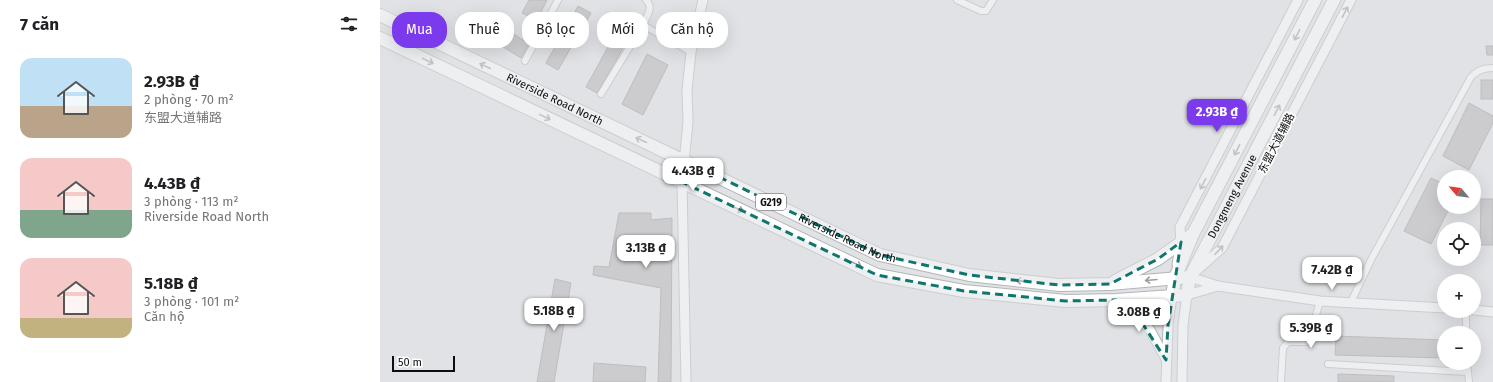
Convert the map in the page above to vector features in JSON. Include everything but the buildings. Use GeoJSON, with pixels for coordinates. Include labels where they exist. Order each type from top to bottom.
{"type":"FeatureCollection","features":[{"type":"Feature","properties":{"kind":"highway","name":"Dongmeng Avenue"},"geometry":{"type":"LineString","coordinates":[[1172,296],[1175,278],[1193,234],[1314,0]]}},
{"type":"Feature","properties":{"kind":"highway","name":"Dongmeng Avenue"},"geometry":{"type":"LineString","coordinates":[[1188,295],[1190,277],[1334,0]]}},
{"type":"Feature","properties":{"kind":"highway","name":"Riverside Road North"},"geometry":{"type":"LineString","coordinates":[[380,15],[880,255],[969,275],[1059,285],[1110,284],[1190,277]]}},
{"type":"Feature","properties":{"kind":"highway","name":"Riverside Road North"},"geometry":{"type":"LineString","coordinates":[[380,38],[877,275],[964,291],[1066,301],[1116,300],[1188,295]]}},
{"type":"Feature","properties":{"kind":"highway"},"geometry":{"type":"LineString","coordinates":[[1110,284],[1158,259],[1193,234]]}},
{"type":"Feature","properties":{"kind":"street"},"geometry":{"type":"LineString","coordinates":[[525,61],[558,0]]}},
{"type":"Feature","properties":{"kind":"street"},"geometry":{"type":"LineString","coordinates":[[646,0],[650,3],[651,7],[648,14]]}},
{"type":"Feature","properties":{"kind":"street"},"geometry":{"type":"LineString","coordinates":[[686,382],[682,182],[688,122],[687,90],[691,52],[703,0]]}},
{"type":"Feature","properties":{"kind":"street"},"geometry":{"type":"LineString","coordinates":[[957,0],[981,11],[986,11],[993,0]]}},
{"type":"Feature","properties":{"kind":"street"},"geometry":{"type":"LineString","coordinates":[[1175,278],[1181,242],[1180,227],[1298,0]]}},
{"type":"Feature","properties":{"kind":"street","name":"东盟大道辅路"},"geometry":{"type":"LineString","coordinates":[[1190,277],[1222,248],[1351,0]]}},
{"type":"Feature","properties":{"kind":"street"},"geometry":{"type":"LineString","coordinates":[[648,28],[691,52]]}},
{"type":"Feature","properties":{"kind":"street"},"geometry":{"type":"LineString","coordinates":[[601,94],[629,48]]}},
{"type":"Feature","properties":{"kind":"street"},"geometry":{"type":"LineString","coordinates":[[1351,302],[1372,258],[1471,77],[1483,68],[1493,68]]}},
{"type":"Feature","properties":{"kind":"street"},"geometry":{"type":"LineString","coordinates":[[1190,277],[1218,286],[1320,301],[1437,308]]}},
{"type":"Feature","properties":{"kind":"street"},"geometry":{"type":"LineString","coordinates":[[1188,295],[1218,286]]}},
{"type":"Feature","properties":{"kind":"street","name":"Dongmeng Avenue"},"geometry":{"type":"LineString","coordinates":[[1182,382],[1183,325],[1188,295]]}},
{"type":"Feature","properties":{"kind":"street","name":"Dongmeng Avenue"},"geometry":{"type":"LineString","coordinates":[[1166,382],[1168,325],[1172,296]]}},
{"type":"Feature","properties":{"kind":"street"},"geometry":{"type":"LineString","coordinates":[[1116,300],[1137,315],[1150,330],[1166,360]]}},
{"type":"Feature","properties":{"kind":"street"},"geometry":{"type":"LineString","coordinates":[[1281,382],[1282,348],[1288,342],[1306,342],[1309,340],[1320,301]]}},
{"type":"Feature","properties":{"kind":"street"},"geometry":{"type":"LineString","coordinates":[[1481,311],[1493,312]]}},
{"type":"Feature","properties":{"kind":"street"},"geometry":{"type":"LineString","coordinates":[[1328,364],[1467,372],[1469,382]]}},
{"type":"Feature","properties":{"kind":"highlighted area"},"geometry":{"type":"Polygon","coordinates":[[[684,160],[880,255],[969,275],[1059,285],[1110,284],[1158,259],[1181,242],[1168,325],[1166,360],[1137,315],[1116,300],[1066,301],[964,291],[877,275],[682,182],[684,160]]]}}]}
